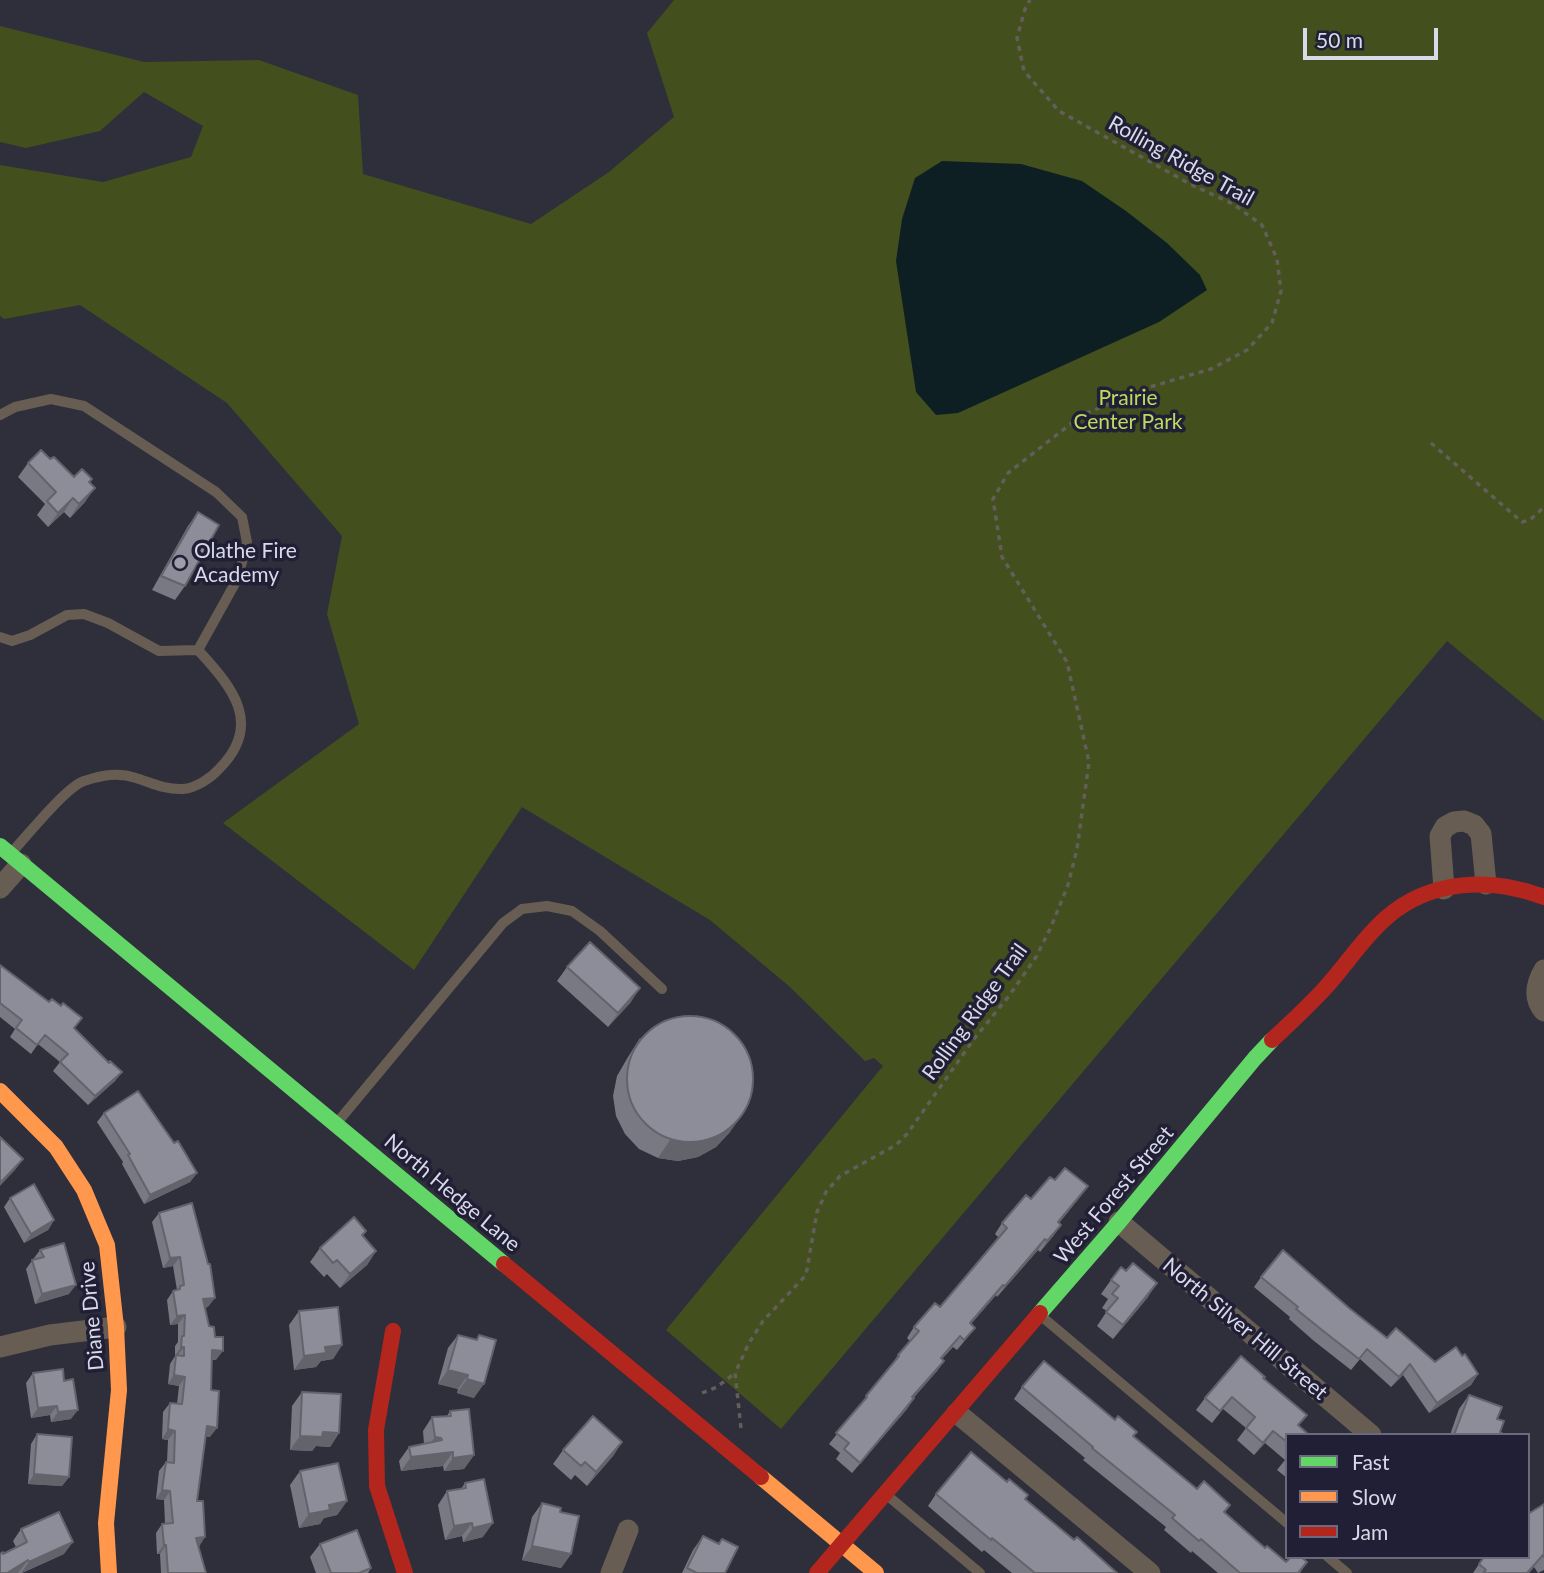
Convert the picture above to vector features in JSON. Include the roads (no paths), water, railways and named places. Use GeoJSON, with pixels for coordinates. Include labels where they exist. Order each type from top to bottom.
{"type":"FeatureCollection","features":[{"type":"Feature","properties":{"kind":"street"},"geometry":{"type":"LineString","coordinates":[[1439,890],[1440,836],[1445,828],[1454,822],[1464,821],[1474,825],[1481,834],[1486,884]]}},
{"type":"Feature","properties":{"kind":"street"},"geometry":{"type":"LineString","coordinates":[[0,888],[10,855]]}},
{"type":"Feature","properties":{"kind":"street","name":"North Hedge Lane"},"geometry":{"type":"LineString","coordinates":[[10,855],[876,1573]]}},
{"type":"Feature","properties":{"kind":"street","name":"West Forest Street"},"geometry":{"type":"LineString","coordinates":[[817,1573],[1040,1315],[1272,1038],[1318,996],[1389,915],[1413,900],[1462,885],[1510,885],[1544,897]]}},
{"type":"Feature","properties":{"kind":"street"},"geometry":{"type":"LineString","coordinates":[[1544,970],[1536,991],[1539,1005],[1544,1011]]}},
{"type":"Feature","properties":{"kind":"street","name":"Diane Drive"},"geometry":{"type":"LineString","coordinates":[[0,1091],[56,1147],[84,1190],[107,1245],[116,1327],[119,1390],[106,1523],[109,1573]]}},
{"type":"Feature","properties":{"kind":"street","name":"North Silver Hill Street"},"geometry":{"type":"LineString","coordinates":[[1119,1222],[1369,1433]]}},
{"type":"Feature","properties":{"kind":"street"},"geometry":{"type":"LineString","coordinates":[[0,1347],[50,1335],[116,1327]]}},
{"type":"Feature","properties":{"kind":"street"},"geometry":{"type":"LineString","coordinates":[[393,1331],[376,1430],[377,1486],[405,1573]]}},
{"type":"Feature","properties":{"kind":"street"},"geometry":{"type":"LineString","coordinates":[[957,1412],[1150,1573]]}},
{"type":"Feature","properties":{"kind":"street"},"geometry":{"type":"LineString","coordinates":[[611,1573],[628,1530]]}},
{"type":"Feature","properties":{"kind":"lane"},"geometry":{"type":"LineString","coordinates":[[0,415],[15,407],[51,399],[84,406],[216,492],[242,517],[247,542],[238,578],[198,650]]}},
{"type":"Feature","properties":{"kind":"lane"},"geometry":{"type":"LineString","coordinates":[[0,637],[12,641],[30,635],[67,615],[84,614],[108,623],[159,651],[198,650],[223,678],[237,700],[241,728],[232,756],[211,778],[185,789],[158,787],[134,778],[107,774],[80,782],[52,808],[10,855]]}},
{"type":"Feature","properties":{"kind":"lane"},"geometry":{"type":"LineString","coordinates":[[336,1124],[503,923],[522,909],[547,906],[572,911],[600,931],[662,989]]}},
{"type":"Feature","properties":{"kind":"lane"},"geometry":{"type":"LineString","coordinates":[[1040,1315],[1285,1520]]}},
{"type":"Feature","properties":{"kind":"lane"},"geometry":{"type":"LineString","coordinates":[[885,1494],[980,1573]]}},
{"type":"Feature","properties":{"kind":"lane"},"geometry":{"type":"LineString","coordinates":[[1330,1559],[1347,1573]]}},
{"type":"Feature","properties":{"kind":"place","name":"Olathe Fire Academy"},"geometry":{"type":"Point","coordinates":[180,563]}},
{"type":"Feature","properties":{"kind":"park label","name":"Prairie Center Park"},"geometry":{"type":"Point","coordinates":[1128,410]}}]}
